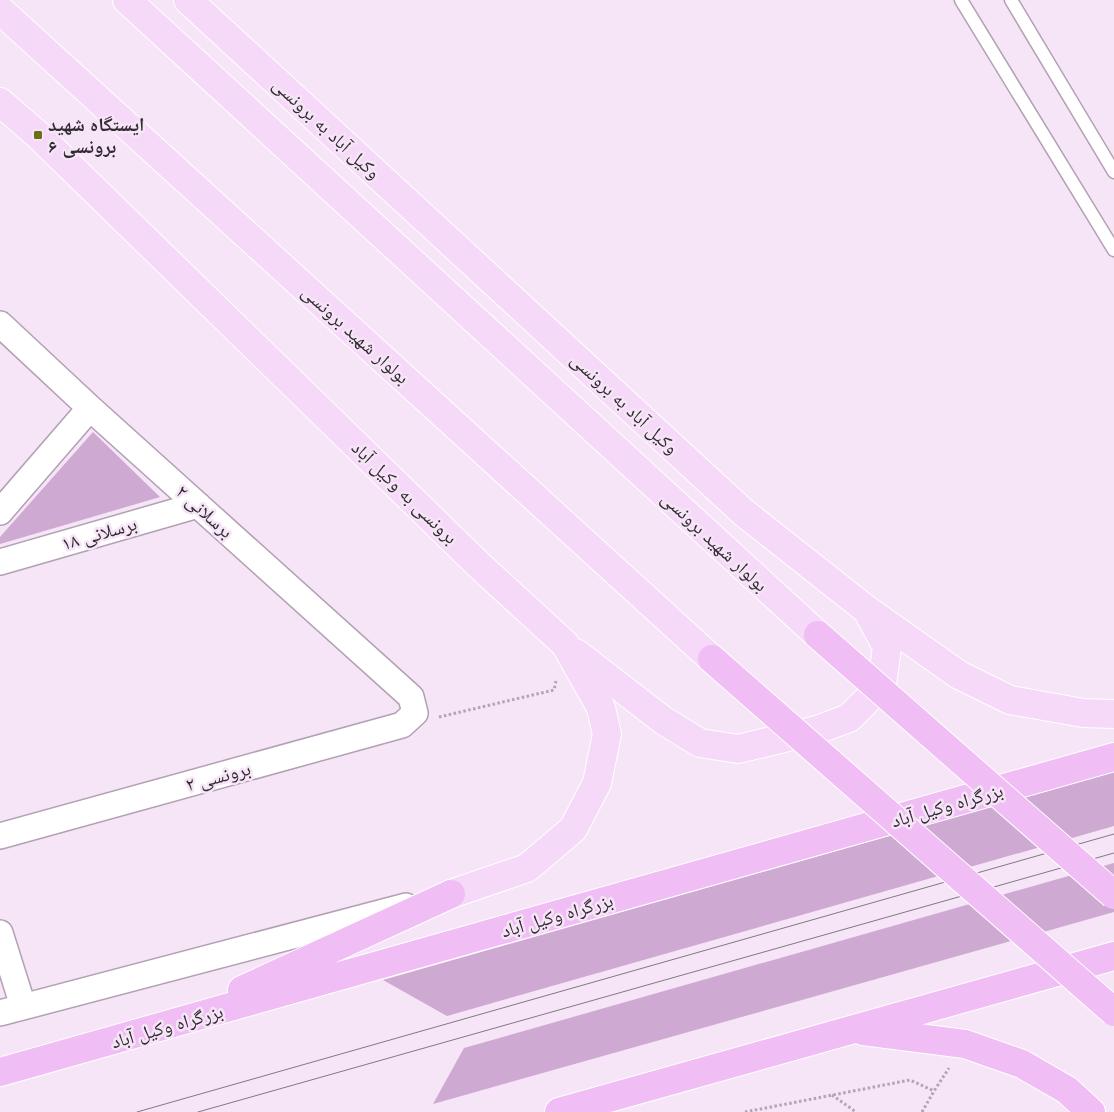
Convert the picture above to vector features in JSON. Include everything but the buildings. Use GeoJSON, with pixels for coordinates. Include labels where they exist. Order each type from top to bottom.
{"type":"FeatureCollection","features":[{"type":"Feature","properties":{"kind":"highway"},"geometry":{"type":"LineString","coordinates":[[818,635],[1114,895]]}},
{"type":"Feature","properties":{"kind":"highway"},"geometry":{"type":"LineString","coordinates":[[712,659],[1114,1012]]}},
{"type":"Feature","properties":{"kind":"highway","name":"بزرگراه وکیل آباد"},"geometry":{"type":"LineString","coordinates":[[0,1072],[1114,757]]}},
{"type":"Feature","properties":{"kind":"highway"},"geometry":{"type":"LineString","coordinates":[[164,1027],[451,894]]}},
{"type":"Feature","properties":{"kind":"highway"},"geometry":{"type":"LineString","coordinates":[[559,1112],[1114,956]]}},
{"type":"Feature","properties":{"kind":"highway"},"geometry":{"type":"LineString","coordinates":[[851,1030],[965,1044],[1022,1064],[1067,1090],[1091,1112]]}},
{"type":"Feature","properties":{"kind":"main road","name":"بولوار شهید برونسی"},"geometry":{"type":"LineString","coordinates":[[127,0],[818,635]]}},
{"type":"Feature","properties":{"kind":"main road","name":"وکیل آباد به برونسی"},"geometry":{"type":"LineString","coordinates":[[188,0],[743,512],[867,610],[959,675],[1010,700],[1083,713],[1114,714]]}},
{"type":"Feature","properties":{"kind":"main road","name":"بولوار شهید برونسی"},"geometry":{"type":"LineString","coordinates":[[0,10],[712,659]]}},
{"type":"Feature","properties":{"kind":"main road","name":"برونسی به وکیل آباد"},"geometry":{"type":"LineString","coordinates":[[0,102],[38,135],[481,567],[564,644],[601,708],[606,734],[597,783],[573,829],[527,868],[451,894]]}},
{"type":"Feature","properties":{"kind":"main road"},"geometry":{"type":"LineString","coordinates":[[564,644],[671,726],[700,743],[738,749],[817,730],[849,718],[882,685],[887,647],[867,610]]}},
{"type":"Feature","properties":{"kind":"street","name":"برسلانی ۲"},"geometry":{"type":"LineString","coordinates":[[0,324],[90,408],[411,696],[414,713],[402,726]]}},
{"type":"Feature","properties":{"kind":"street"},"geometry":{"type":"LineString","coordinates":[[0,512],[90,408]]}},
{"type":"Feature","properties":{"kind":"street","name":"برسلانی ۱۸"},"geometry":{"type":"LineString","coordinates":[[0,562],[198,505]]}},
{"type":"Feature","properties":{"kind":"street","name":"برونسی ۲"},"geometry":{"type":"LineString","coordinates":[[0,836],[402,726]]}},
{"type":"Feature","properties":{"kind":"street"},"geometry":{"type":"LineString","coordinates":[[0,933],[12,1010],[451,894]]}},
{"type":"Feature","properties":{"kind":"lane"},"geometry":{"type":"LineString","coordinates":[[962,0],[1114,250]]}},
{"type":"Feature","properties":{"kind":"lane"},"geometry":{"type":"LineString","coordinates":[[1011,0],[1114,172]]}},
{"type":"Feature","properties":{"kind":"path"},"geometry":{"type":"LineString","coordinates":[[402,726],[554,690],[564,644]]}},
{"type":"Feature","properties":{"kind":"path"},"geometry":{"type":"LineString","coordinates":[[922,1112],[965,1044]]}},
{"type":"Feature","properties":{"kind":"path"},"geometry":{"type":"LineString","coordinates":[[745,1112],[910,1080],[934,1091]]}},
{"type":"Feature","properties":{"kind":"path"},"geometry":{"type":"LineString","coordinates":[[832,1095],[856,1112]]}},
{"type":"Feature","properties":{"kind":"shaded area"},"geometry":{"type":"Polygon","coordinates":[[[93,432],[160,497],[0,544],[0,537],[93,432]]]}},
{"type":"Feature","properties":{"kind":"shaded area"},"geometry":{"type":"Polygon","coordinates":[[[1114,772],[1114,826],[447,1016],[383,980],[1114,772]]]}},
{"type":"Feature","properties":{"kind":"shaded area"},"geometry":{"type":"Polygon","coordinates":[[[1114,863],[1114,912],[433,1104],[464,1048],[1114,863]]]}},
{"type":"Feature","properties":{"kind":"tram line"},"geometry":{"type":"LineString","coordinates":[[137,1112],[1114,834]]}},
{"type":"Feature","properties":{"kind":"tram line"},"geometry":{"type":"LineString","coordinates":[[198,1112],[1114,853]]}},
{"type":"Feature","properties":{"kind":"place","name":"ایستگاه شهید برونسی ۶"},"geometry":{"type":"Point","coordinates":[38,135]}}]}
